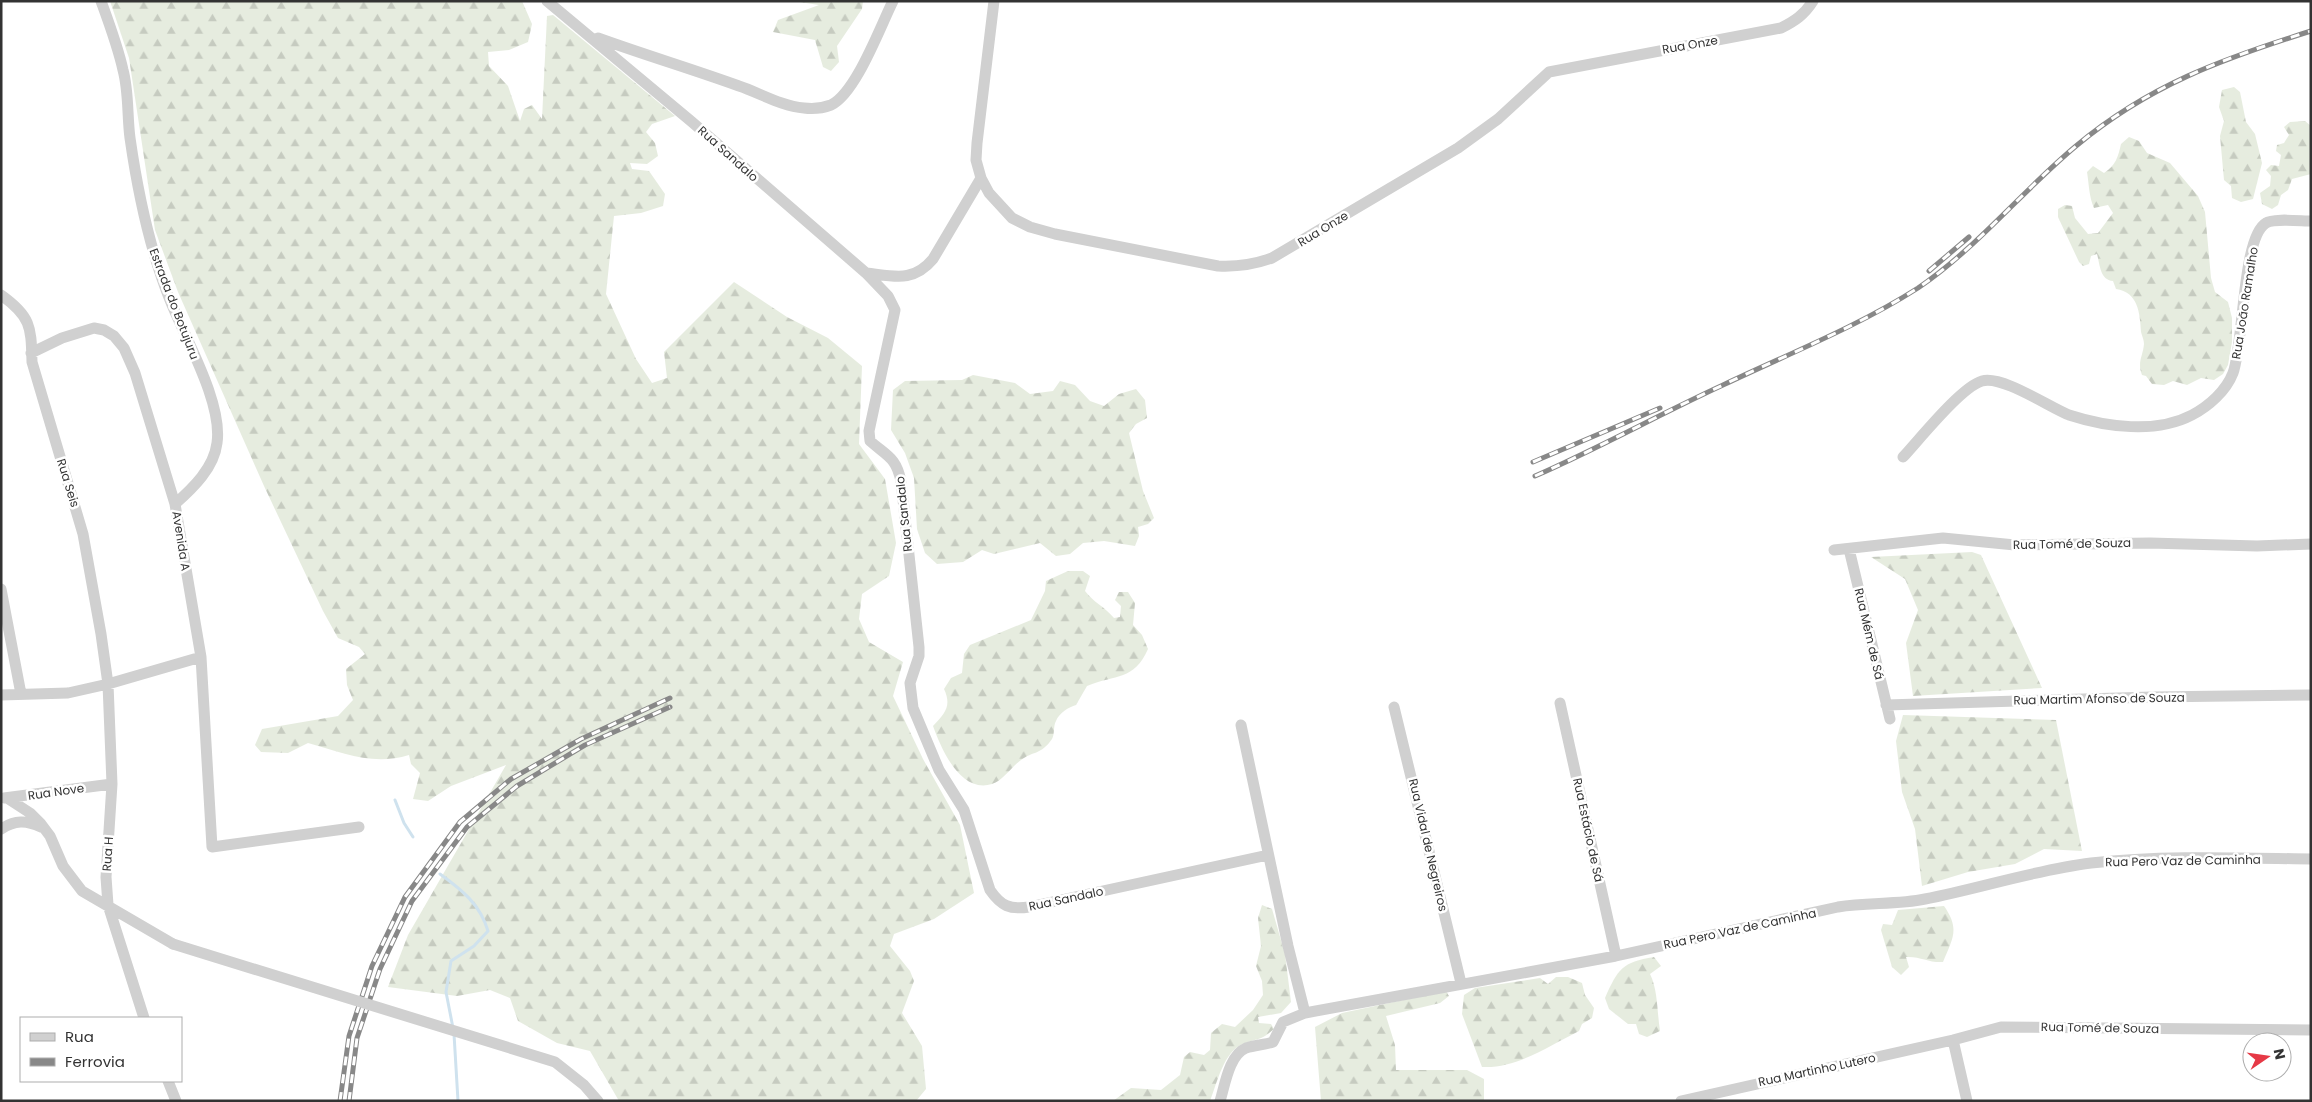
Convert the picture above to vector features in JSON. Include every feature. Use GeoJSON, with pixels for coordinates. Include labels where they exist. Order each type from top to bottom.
{"type":"FeatureCollection","features":[{"type":"Feature","properties":{"kind":"street","name":"Estrada do Botujuru"},"geometry":{"type":"LineString","coordinates":[[101,1],[123,70],[130,136],[146,227],[170,300],[210,394],[217,420],[218,443],[210,465],[194,487],[175,504]]}},
{"type":"Feature","properties":{"kind":"street","name":"Rua Sandalo"},"geometry":{"type":"LineString","coordinates":[[547,1],[866,274],[888,296],[895,310],[869,431],[870,441],[894,460],[901,481],[919,648],[919,656],[909,690],[930,752],[964,810],[990,890],[996,899],[1009,908],[1029,907],[1268,855]]}},
{"type":"Feature","properties":{"kind":"street"},"geometry":{"type":"LineString","coordinates":[[589,35],[776,100],[803,108],[820,108],[831,105],[842,96],[858,75],[893,1]]}},
{"type":"Feature","properties":{"kind":"street","name":"Rua Onze"},"geometry":{"type":"LineString","coordinates":[[994,1],[976,143],[976,160],[981,178],[989,192],[1012,218],[1030,227],[1218,266],[1237,267],[1254,265],[1272,258],[1458,148],[1498,119],[1549,72],[1781,28],[1794,22],[1806,12],[1812,1]]}},
{"type":"Feature","properties":{"kind":"street"},"geometry":{"type":"LineString","coordinates":[[866,274],[910,276],[924,269],[933,259],[981,178]]}},
{"type":"Feature","properties":{"kind":"street","name":"Rua João Ramalho"},"geometry":{"type":"LineString","coordinates":[[1903,457],[1954,403],[1982,381],[1990,380],[2016,388],[2069,414],[2101,423],[2150,426],[2190,416],[2220,394],[2233,372],[2251,257],[2259,228],[2269,221],[2311,221]]}},
{"type":"Feature","properties":{"kind":"street","name":"Rua Seis"},"geometry":{"type":"LineString","coordinates":[[1,295],[21,312],[32,333],[31,353],[35,376],[83,534],[108,684]]}},
{"type":"Feature","properties":{"kind":"street","name":"Avenida A"},"geometry":{"type":"LineString","coordinates":[[31,353],[62,338],[94,328],[104,330],[114,336],[124,348],[135,372],[175,504],[201,657],[212,847],[358,827]]}},
{"type":"Feature","properties":{"kind":"street","name":"Rua Tomé de Souza"},"geometry":{"type":"LineString","coordinates":[[1834,550],[1943,538],[2015,545],[2150,543],[2257,546],[2311,544]]}},
{"type":"Feature","properties":{"kind":"street","name":"Rua Mém de Sá"},"geometry":{"type":"LineString","coordinates":[[1849,549],[1890,719]]}},
{"type":"Feature","properties":{"kind":"street"},"geometry":{"type":"LineString","coordinates":[[1,589],[21,694]]}},
{"type":"Feature","properties":{"kind":"street"},"geometry":{"type":"LineString","coordinates":[[1,695],[68,692],[108,684],[201,657]]}},
{"type":"Feature","properties":{"kind":"street","name":"Rua H"},"geometry":{"type":"LineString","coordinates":[[108,684],[112,784],[106,877],[108,905],[144,1017]]}},
{"type":"Feature","properties":{"kind":"street","name":"Rua Martim Afonso de Souza"},"geometry":{"type":"LineString","coordinates":[[1886,705],[2152,697],[2311,695]]}},
{"type":"Feature","properties":{"kind":"street","name":"Rua Estácio de Sá"},"geometry":{"type":"LineString","coordinates":[[1560,703],[1616,956]]}},
{"type":"Feature","properties":{"kind":"street","name":"Rua Vidal de Negreiros"},"geometry":{"type":"LineString","coordinates":[[1394,707],[1461,983]]}},
{"type":"Feature","properties":{"kind":"street"},"geometry":{"type":"LineString","coordinates":[[1241,725],[1268,855],[1305,1013]]}},
{"type":"Feature","properties":{"kind":"street","name":"Rua Nove"},"geometry":{"type":"LineString","coordinates":[[4,798],[112,784]]}},
{"type":"Feature","properties":{"kind":"street"},"geometry":{"type":"LineString","coordinates":[[4,798],[30,813],[44,829],[72,880],[82,890],[173,944],[555,1062],[584,1084],[598,1101]]}},
{"type":"Feature","properties":{"kind":"street"},"geometry":{"type":"LineString","coordinates":[[1,829],[17,821],[30,822],[44,829]]}},
{"type":"Feature","properties":{"kind":"street","name":"Rua Pero Vaz de Caminha"},"geometry":{"type":"LineString","coordinates":[[1220,1101],[1233,1060],[1238,1053],[1245,1049],[1273,1042],[1283,1022],[1305,1013],[1616,956],[1838,907],[1862,903],[1924,899],[2028,874],[2082,865],[2180,858],[2311,859]]}},
{"type":"Feature","properties":{"kind":"street","name":"Rua Tomé de Souza"},"geometry":{"type":"LineString","coordinates":[[1952,1040],[1989,1029],[2008,1026],[2311,1030]]}},
{"type":"Feature","properties":{"kind":"street"},"geometry":{"type":"LineString","coordinates":[[1952,1040],[1967,1101]]}},
{"type":"Feature","properties":{"kind":"street","name":"Rua Martinho Lutero"},"geometry":{"type":"LineString","coordinates":[[1681,1101],[1952,1040]]}},
{"type":"Feature","properties":{"kind":"street"},"geometry":{"type":"LineString","coordinates":[[168,1082],[176,1101]]}},
{"type":"Feature","properties":{"kind":"green space"},"geometry":{"type":"Polygon","coordinates":[[[110,1],[522,1],[532,24],[528,42],[509,50],[488,52],[489,66],[508,86],[520,121],[524,109],[532,105],[542,119],[547,16],[553,15],[675,116],[652,124],[646,132],[655,143],[658,156],[647,164],[630,163],[632,169],[649,171],[665,194],[663,206],[641,213],[614,216],[606,294],[636,359],[652,383],[667,378],[664,352],[734,282],[787,317],[828,338],[862,366],[859,444],[885,479],[896,543],[889,576],[862,594],[859,619],[869,642],[903,662],[893,696],[923,759],[960,825],[974,893],[934,919],[894,934],[890,946],[910,971],[914,981],[902,1013],[922,1046],[926,1089],[916,1101],[619,1101],[590,1051],[557,1043],[518,1021],[510,998],[490,990],[457,996],[388,987],[408,935],[506,765],[451,786],[428,801],[413,799],[420,773],[411,764],[409,755],[396,758],[370,759],[308,743],[288,753],[261,752],[255,745],[262,729],[338,716],[353,700],[347,685],[346,669],[365,654],[359,647],[338,638],[323,611],[264,486],[178,292],[155,230],[129,58],[110,1]]]}},
{"type":"Feature","properties":{"kind":"green space"},"geometry":{"type":"Polygon","coordinates":[[[793,1],[863,1],[862,9],[837,46],[839,62],[831,71],[823,67],[815,40],[773,32],[778,20],[819,5],[793,1]]]}},
{"type":"Feature","properties":{"kind":"green space"},"geometry":{"type":"Polygon","coordinates":[[[2234,87],[2240,92],[2246,122],[2255,134],[2262,163],[2253,199],[2241,202],[2232,198],[2231,186],[2224,180],[2220,136],[2224,121],[2219,107],[2222,90],[2234,87]]]}},
{"type":"Feature","properties":{"kind":"green space"},"geometry":{"type":"Polygon","coordinates":[[[2305,121],[2311,126],[2311,174],[2292,179],[2288,190],[2281,195],[2278,205],[2272,209],[2262,204],[2260,193],[2270,186],[2271,176],[2266,170],[2271,165],[2279,166],[2281,155],[2276,151],[2277,145],[2284,143],[2289,135],[2284,127],[2290,122],[2305,121]]]}},
{"type":"Feature","properties":{"kind":"green space"},"geometry":{"type":"Polygon","coordinates":[[[2129,137],[2139,141],[2147,153],[2170,163],[2198,196],[2205,212],[2211,278],[2215,292],[2228,302],[2232,318],[2232,342],[2228,365],[2223,374],[2214,380],[2201,378],[2187,385],[2173,381],[2164,385],[2152,384],[2146,376],[2142,375],[2140,363],[2144,342],[2136,304],[2129,294],[2116,289],[2113,281],[2105,278],[2097,254],[2091,256],[2089,264],[2083,266],[2079,262],[2058,217],[2058,209],[2065,205],[2072,206],[2075,218],[2088,234],[2098,233],[2113,213],[2108,205],[2094,208],[2087,172],[2093,166],[2104,173],[2108,170],[2116,160],[2121,144],[2129,137]]]}},
{"type":"Feature","properties":{"kind":"green space"},"geometry":{"type":"Polygon","coordinates":[[[973,375],[1015,383],[1030,394],[1053,391],[1060,381],[1075,385],[1090,401],[1104,406],[1119,394],[1136,389],[1145,400],[1147,418],[1136,424],[1129,433],[1143,491],[1154,518],[1148,524],[1138,527],[1139,536],[1135,546],[1104,541],[1083,543],[1070,554],[1056,556],[1040,543],[994,554],[982,550],[963,562],[937,564],[925,553],[917,529],[914,478],[905,453],[891,430],[893,390],[905,381],[962,380],[973,375]]]}},
{"type":"Feature","properties":{"kind":"green space"},"geometry":{"type":"Polygon","coordinates":[[[1972,552],[1981,555],[2042,688],[1913,696],[1906,643],[1918,610],[1905,579],[1871,557],[1972,552]]]}},
{"type":"Feature","properties":{"kind":"green space"},"geometry":{"type":"Polygon","coordinates":[[[1068,571],[1083,571],[1090,576],[1085,591],[1114,618],[1120,617],[1121,606],[1115,600],[1119,592],[1128,592],[1135,603],[1133,625],[1142,635],[1148,649],[1137,667],[1130,672],[1087,686],[1076,705],[1059,715],[1053,737],[1044,748],[1025,757],[1003,777],[992,784],[981,785],[970,782],[961,776],[947,757],[933,726],[946,709],[947,700],[944,689],[951,678],[962,673],[964,654],[970,645],[1031,620],[1045,591],[1046,581],[1068,571]]]}},
{"type":"Feature","properties":{"kind":"green space"},"geometry":{"type":"Polygon","coordinates":[[[1903,715],[2056,720],[2082,851],[2044,849],[2015,864],[1968,872],[1922,886],[1915,829],[1902,792],[1896,741],[1903,715]]]}},
{"type":"Feature","properties":{"kind":"green space"},"geometry":{"type":"Polygon","coordinates":[[[1262,905],[1272,909],[1285,954],[1291,1002],[1281,1013],[1258,1017],[1259,1023],[1271,1024],[1274,1029],[1262,1038],[1243,1044],[1231,1053],[1222,1068],[1210,1101],[1113,1101],[1131,1088],[1161,1090],[1180,1075],[1184,1057],[1190,1052],[1204,1055],[1210,1050],[1211,1033],[1222,1024],[1235,1027],[1253,1010],[1263,995],[1262,981],[1256,966],[1261,946],[1258,918],[1262,905]]]}},
{"type":"Feature","properties":{"kind":"green space"},"geometry":{"type":"Polygon","coordinates":[[[1944,906],[1952,921],[1953,934],[1943,962],[1906,957],[1909,967],[1901,975],[1892,967],[1881,930],[1883,924],[1892,925],[1898,910],[1944,906]]]}},
{"type":"Feature","properties":{"kind":"green space"},"geometry":{"type":"Polygon","coordinates":[[[1654,957],[1661,966],[1650,974],[1656,994],[1660,1031],[1647,1037],[1639,1034],[1636,1024],[1628,1024],[1609,1009],[1605,998],[1622,969],[1635,961],[1654,957]]]}},
{"type":"Feature","properties":{"kind":"green space"},"geometry":{"type":"Polygon","coordinates":[[[1556,977],[1568,977],[1582,983],[1585,995],[1594,1008],[1592,1018],[1582,1024],[1579,1031],[1532,1055],[1495,1067],[1482,1067],[1462,1014],[1464,995],[1475,988],[1540,978],[1548,984],[1556,977]]]}},
{"type":"Feature","properties":{"kind":"green space"},"geometry":{"type":"Polygon","coordinates":[[[1446,991],[1449,996],[1440,1003],[1386,1016],[1395,1045],[1396,1070],[1467,1070],[1484,1079],[1484,1101],[1321,1101],[1315,1027],[1342,1013],[1446,991]]]}},
{"type":"Feature","properties":{"kind":"waterway"},"geometry":{"type":"LineString","coordinates":[[395,800],[404,823],[413,837]]}},
{"type":"Feature","properties":{"kind":"waterway"},"geometry":{"type":"LineString","coordinates":[[440,874],[463,892],[475,905],[485,921],[488,931],[474,946],[451,961],[446,992],[453,1028]]}},
{"type":"Feature","properties":{"kind":"waterway"},"geometry":{"type":"LineString","coordinates":[[454,1034],[458,1101]]}},
{"type":"Feature","properties":{"kind":"railway"},"geometry":{"type":"LineString","coordinates":[[1535,476],[1699,396],[1847,328],[1895,302],[1940,272],[1980,237],[2056,163],[2103,125],[2131,106],[2188,76],[2247,52],[2311,31]]}},
{"type":"Feature","properties":{"kind":"railway"},"geometry":{"type":"LineString","coordinates":[[1929,271],[1969,237]]}},
{"type":"Feature","properties":{"kind":"railway"},"geometry":{"type":"LineString","coordinates":[[1533,462],[1660,408]]}},
{"type":"Feature","properties":{"kind":"railway"},"geometry":{"type":"LineString","coordinates":[[340,1101],[349,1036],[372,966],[405,897],[460,822],[511,779],[581,739],[670,698]]}},
{"type":"Feature","properties":{"kind":"railway"},"geometry":{"type":"LineString","coordinates":[[349,1101],[357,1038],[380,969],[412,901],[467,827],[517,786],[585,745],[670,707]]}}]}
